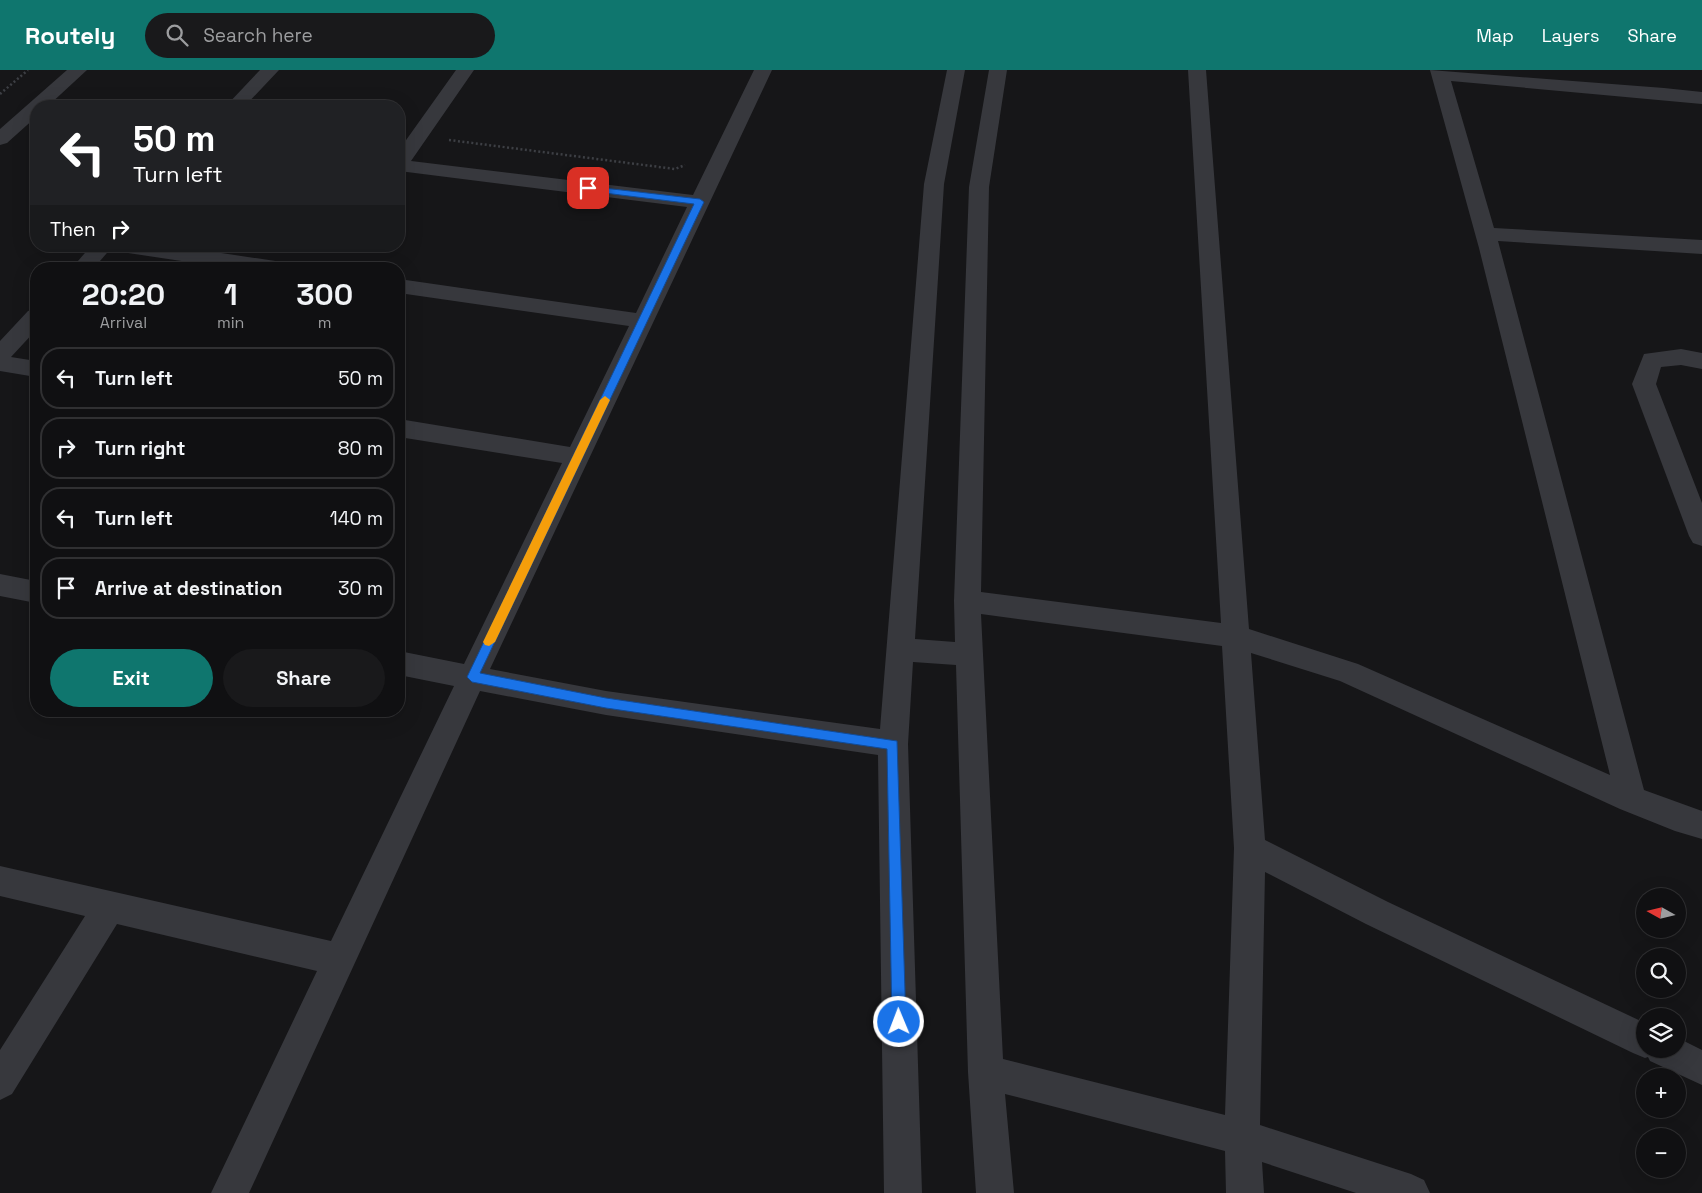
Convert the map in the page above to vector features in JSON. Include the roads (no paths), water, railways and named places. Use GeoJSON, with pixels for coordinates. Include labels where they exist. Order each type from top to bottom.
{"type":"FeatureCollection","features":[{"type":"Feature","properties":{"kind":"street"},"geometry":{"type":"LineString","coordinates":[[43,100],[78,70]]}},
{"type":"Feature","properties":{"kind":"street"},"geometry":{"type":"LineString","coordinates":[[241,100],[270,70]]}},
{"type":"Feature","properties":{"kind":"street"},"geometry":{"type":"LineString","coordinates":[[405,155],[464,70]]}},
{"type":"Feature","properties":{"kind":"street"},"geometry":{"type":"LineString","coordinates":[[230,1193],[472,677],[763,70]]}},
{"type":"Feature","properties":{"kind":"street"},"geometry":{"type":"LineString","coordinates":[[903,1193],[893,744],[934,184],[956,70]]}},
{"type":"Feature","properties":{"kind":"street"},"geometry":{"type":"LineString","coordinates":[[995,1193],[986,1072],[967,601],[979,187],[998,70]]}},
{"type":"Feature","properties":{"kind":"street"},"geometry":{"type":"LineString","coordinates":[[1197,70],[1238,637],[1250,848],[1242,1137],[1245,1193]]}},
{"type":"Feature","properties":{"kind":"street"},"geometry":{"type":"LineString","coordinates":[[1631,799],[1485,234],[1439,72],[1702,98]]}},
{"type":"Feature","properties":{"kind":"street"},"geometry":{"type":"LineString","coordinates":[[0,139],[30,112]]}},
{"type":"Feature","properties":{"kind":"street"},"geometry":{"type":"LineString","coordinates":[[405,165],[700,202]]}},
{"type":"Feature","properties":{"kind":"street"},"geometry":{"type":"LineString","coordinates":[[1485,234],[1702,247]]}},
{"type":"Feature","properties":{"kind":"street"},"geometry":{"type":"LineString","coordinates":[[88,262],[97,252]]}},
{"type":"Feature","properties":{"kind":"street"},"geometry":{"type":"LineString","coordinates":[[168,252],[235,262]]}},
{"type":"Feature","properties":{"kind":"street"},"geometry":{"type":"LineString","coordinates":[[405,287],[643,321]]}},
{"type":"Feature","properties":{"kind":"street"},"geometry":{"type":"LineString","coordinates":[[0,354],[30,322]]}},
{"type":"Feature","properties":{"kind":"street"},"geometry":{"type":"LineString","coordinates":[[1702,361],[1682,357],[1652,360],[1644,384],[1702,536]]}},
{"type":"Feature","properties":{"kind":"street"},"geometry":{"type":"LineString","coordinates":[[0,363],[30,368]]}},
{"type":"Feature","properties":{"kind":"street"},"geometry":{"type":"LineString","coordinates":[[405,429],[578,457]]}},
{"type":"Feature","properties":{"kind":"street"},"geometry":{"type":"LineString","coordinates":[[0,585],[30,591]]}},
{"type":"Feature","properties":{"kind":"street"},"geometry":{"type":"LineString","coordinates":[[967,601],[1238,637],[1348,672],[1631,799],[1675,817],[1702,825]]}},
{"type":"Feature","properties":{"kind":"street"},"geometry":{"type":"LineString","coordinates":[[900,649],[970,655]]}},
{"type":"Feature","properties":{"kind":"street"},"geometry":{"type":"LineString","coordinates":[[405,664],[606,703],[893,744]]}},
{"type":"Feature","properties":{"kind":"street"},"geometry":{"type":"LineString","coordinates":[[1250,848],[1377,913],[1636,1037]]}},
{"type":"Feature","properties":{"kind":"street"},"geometry":{"type":"LineString","coordinates":[[0,881],[340,960]]}},
{"type":"Feature","properties":{"kind":"street"},"geometry":{"type":"LineString","coordinates":[[0,1082],[110,906]]}},
{"type":"Feature","properties":{"kind":"street"},"geometry":{"type":"LineString","coordinates":[[1681,1058],[1702,1068]]}},
{"type":"Feature","properties":{"kind":"street"},"geometry":{"type":"LineString","coordinates":[[986,1072],[1242,1137],[1411,1193]]}}]}
